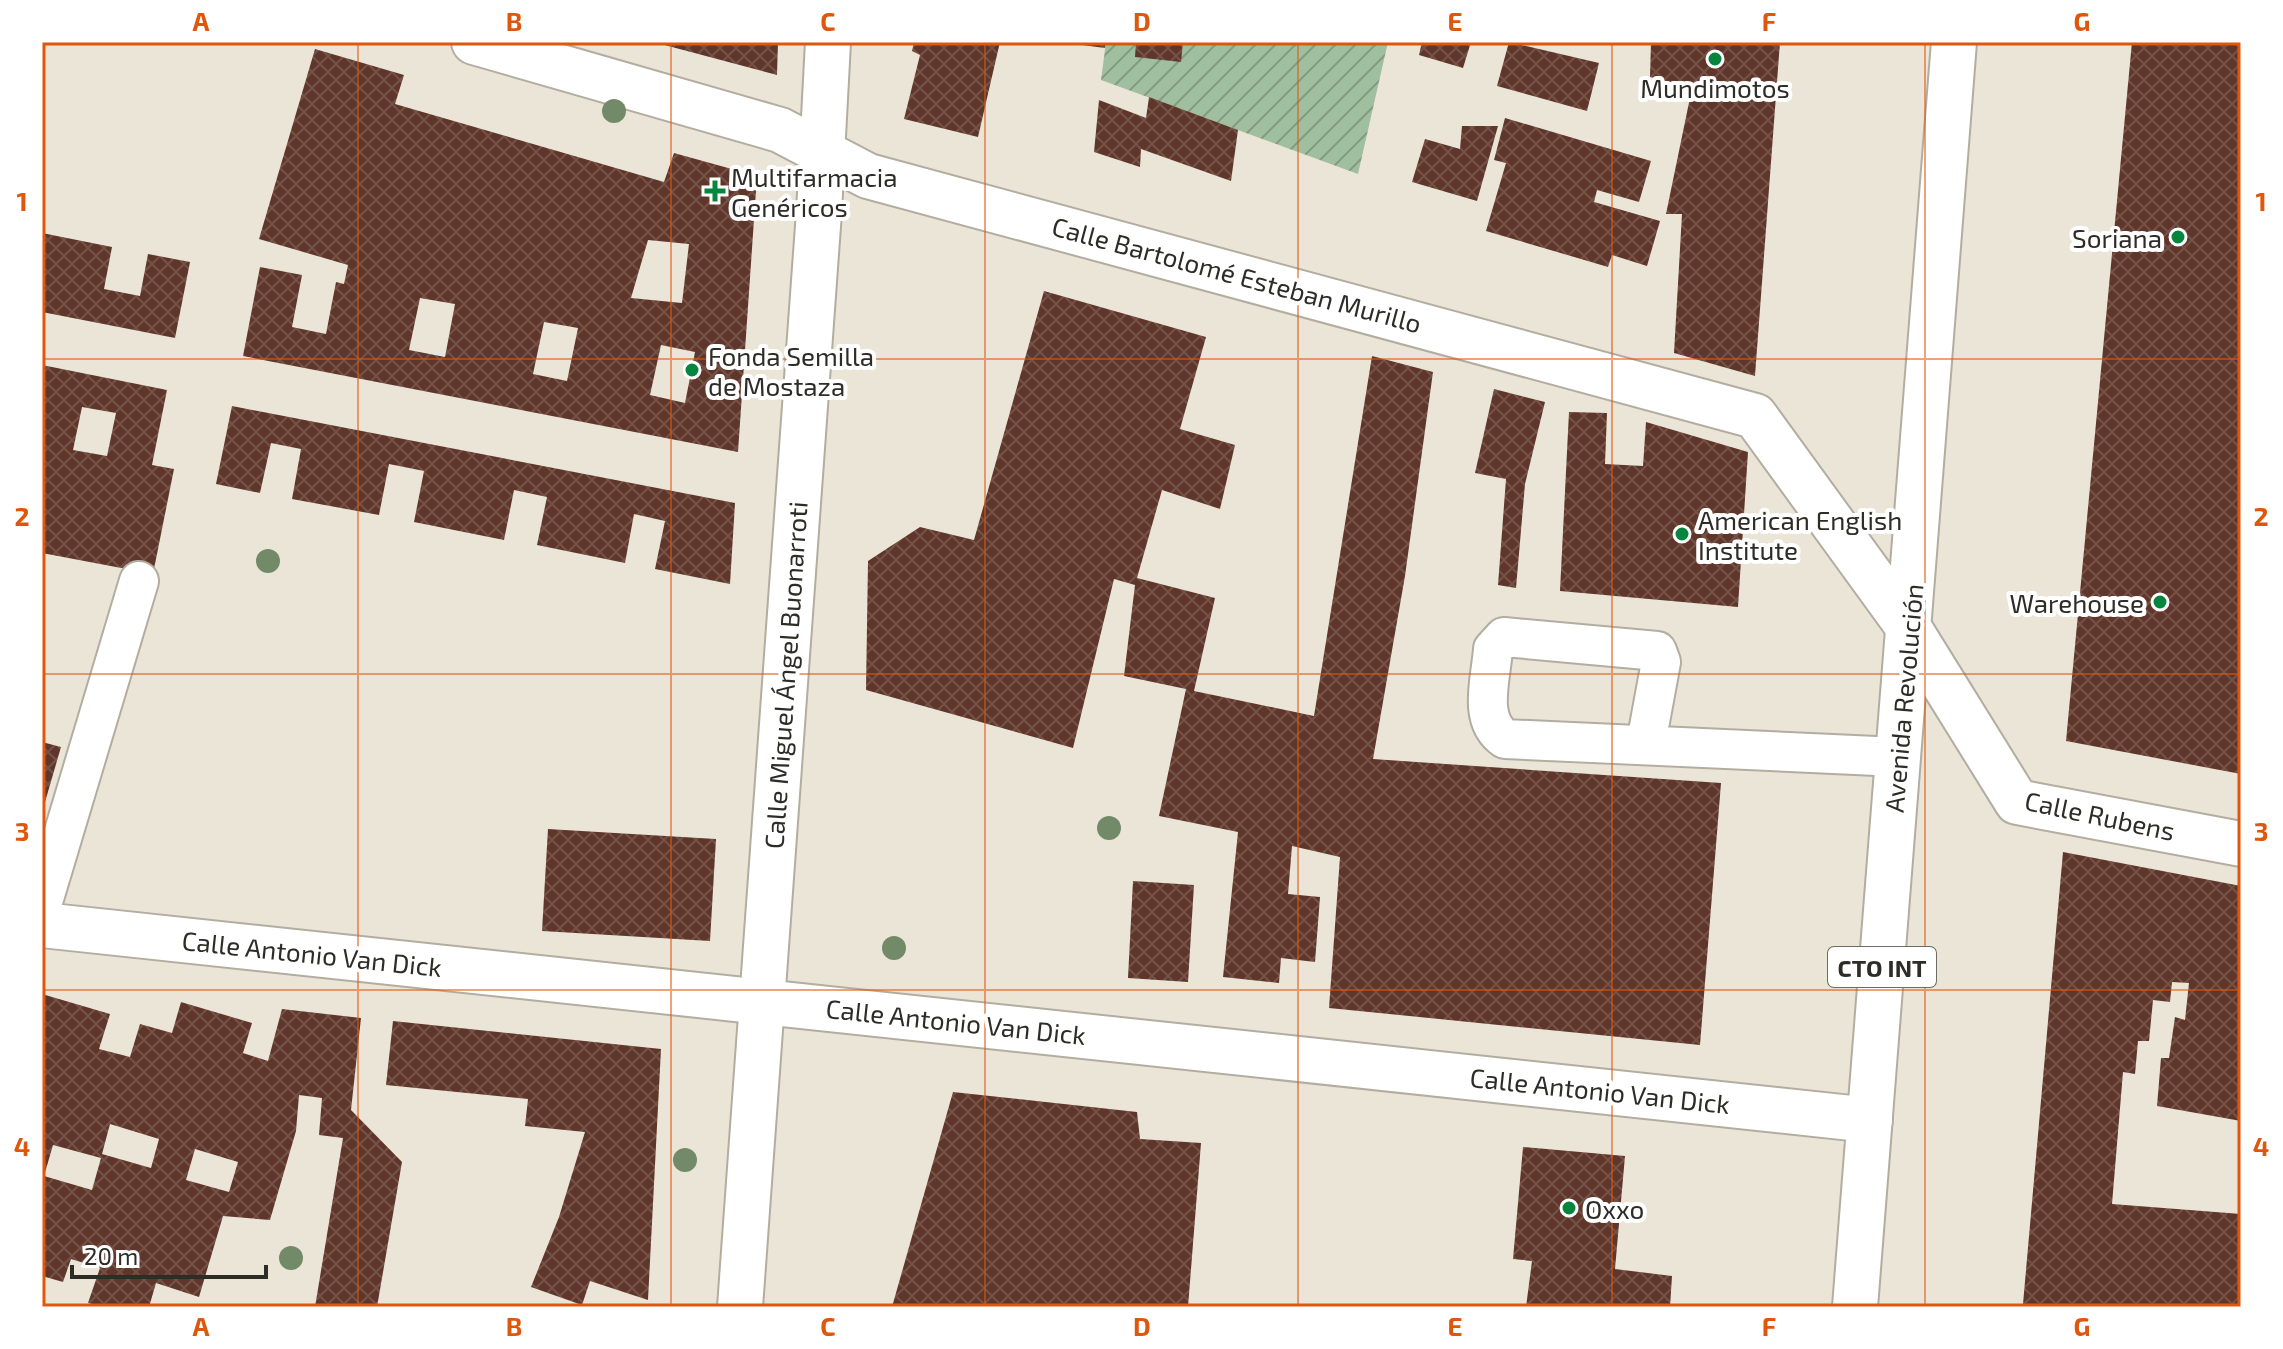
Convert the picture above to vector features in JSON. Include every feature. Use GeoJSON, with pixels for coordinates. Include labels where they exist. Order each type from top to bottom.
{"type":"FeatureCollection","features":[{"type":"Feature","properties":{"kind":"street","name":"Calle Bartolomé Esteban Murillo"},"geometry":{"type":"LineString","coordinates":[[474,42],[780,130],[868,176],[1755,416],[1909,628]]}},
{"type":"Feature","properties":{"kind":"street","name":"Calle Miguel Ángel Buonarroti"},"geometry":{"type":"LineString","coordinates":[[740,1307],[828,42]]}},
{"type":"Feature","properties":{"kind":"street","name":"Avenida Revolución"},"geometry":{"type":"LineString","coordinates":[[1855,1307],[1954,42]]}},
{"type":"Feature","properties":{"kind":"street","name":"Calle Rubens"},"geometry":{"type":"LineString","coordinates":[[1909,628],[2017,802],[2241,844]]}},
{"type":"Feature","properties":{"kind":"street","name":"Calle Antonio Van Dick"},"geometry":{"type":"LineString","coordinates":[[42,925],[1870,1120]]}},
{"type":"Feature","properties":{"kind":"lane"},"geometry":{"type":"LineString","coordinates":[[42,905],[139,581]]}},
{"type":"Feature","properties":{"kind":"lane"},"geometry":{"type":"LineString","coordinates":[[1646,743],[1661,662],[1657,651],[1504,637],[1497,641],[1493,649],[1488,719],[1493,731],[1505,739],[1646,743],[1898,757]]}},
{"type":"Feature","properties":{"kind":"green space"},"geometry":{"type":"Polygon","coordinates":[[[1106,42],[1388,42],[1358,174],[1101,80],[1106,42]]]}},
{"type":"Feature","properties":{"kind":"building"},"geometry":{"type":"Polygon","coordinates":[[[778,42],[777,75],[657,43],[778,42]]]}},
{"type":"Feature","properties":{"kind":"building"},"geometry":{"type":"Polygon","coordinates":[[[914,42],[1000,42],[978,137],[904,119],[920,55],[912,51],[914,42]]]}},
{"type":"Feature","properties":{"kind":"building"},"geometry":{"type":"Polygon","coordinates":[[[1059,42],[1106,42],[1105,48],[1059,42]]]}},
{"type":"Feature","properties":{"kind":"building"},"geometry":{"type":"Polygon","coordinates":[[[1136,42],[1183,42],[1181,62],[1135,57],[1136,42]]]}},
{"type":"Feature","properties":{"kind":"building"},"geometry":{"type":"Polygon","coordinates":[[[1422,42],[1471,42],[1463,68],[1419,55],[1422,42]]]}},
{"type":"Feature","properties":{"kind":"building"},"geometry":{"type":"Polygon","coordinates":[[[1509,42],[1599,63],[1587,111],[1497,86],[1509,42]]]}},
{"type":"Feature","properties":{"kind":"building"},"geometry":{"type":"Polygon","coordinates":[[[1651,42],[1780,42],[1755,376],[1674,353],[1682,214],[1666,214],[1692,88],[1650,77],[1651,42]]]}},
{"type":"Feature","properties":{"kind":"building"},"geometry":{"type":"Polygon","coordinates":[[[2132,42],[2241,42],[2241,774],[2066,741],[2132,42]]]}},
{"type":"Feature","properties":{"kind":"building"},"geometry":{"type":"Polygon","coordinates":[[[315,49],[404,75],[395,104],[664,182],[674,153],[757,176],[738,452],[243,356],[260,267],[302,275],[292,327],[326,334],[336,282],[344,284],[348,265],[259,239],[315,49]],[[648,240],[631,298],[682,303],[689,244],[648,240]],[[420,298],[409,350],[445,357],[455,304],[420,298]],[[544,322],[533,374],[567,381],[578,328],[544,322]],[[661,345],[650,395],[685,403],[695,352],[661,345]]]}},
{"type":"Feature","properties":{"kind":"building"},"geometry":{"type":"Polygon","coordinates":[[[1149,97],[1238,130],[1231,181],[1141,149],[1140,167],[1094,152],[1099,100],[1146,118],[1149,97]]]}},
{"type":"Feature","properties":{"kind":"building"},"geometry":{"type":"Polygon","coordinates":[[[1505,118],[1651,161],[1639,202],[1597,190],[1594,202],[1660,221],[1647,266],[1612,255],[1608,267],[1486,231],[1506,163],[1494,160],[1505,118]]]}},
{"type":"Feature","properties":{"kind":"building"},"geometry":{"type":"Polygon","coordinates":[[[1462,126],[1498,126],[1477,201],[1412,182],[1425,139],[1460,149],[1462,126]]]}},
{"type":"Feature","properties":{"kind":"building"},"geometry":{"type":"Polygon","coordinates":[[[42,233],[112,247],[104,289],[140,296],[148,254],[190,262],[175,338],[42,312],[42,233]]]}},
{"type":"Feature","properties":{"kind":"building"},"geometry":{"type":"Polygon","coordinates":[[[1044,291],[1206,337],[1180,429],[1235,445],[1220,509],[1162,490],[1137,578],[1215,598],[1194,691],[1314,716],[1372,356],[1433,372],[1405,576],[1373,759],[1721,783],[1700,1045],[1329,1008],[1340,857],[1292,846],[1288,894],[1320,897],[1315,962],[1281,958],[1279,983],[1223,977],[1238,832],[1159,816],[1186,689],[1124,676],[1135,585],[1114,579],[1073,748],[866,690],[868,561],[920,527],[974,540],[1044,291]]]}},
{"type":"Feature","properties":{"kind":"building"},"geometry":{"type":"Polygon","coordinates":[[[42,365],[167,390],[152,465],[174,469],[153,574],[42,553],[42,365]],[[82,407],[73,450],[107,456],[116,413],[82,407]]]}},
{"type":"Feature","properties":{"kind":"building"},"geometry":{"type":"Polygon","coordinates":[[[1494,389],[1545,402],[1525,484],[1516,588],[1498,585],[1506,479],[1475,473],[1494,389]]]}},
{"type":"Feature","properties":{"kind":"building"},"geometry":{"type":"Polygon","coordinates":[[[232,406],[735,503],[730,584],[655,569],[665,521],[634,514],[625,563],[537,545],[547,497],[514,490],[504,540],[414,522],[424,471],[389,464],[379,515],[292,499],[301,449],[271,443],[260,493],[216,484],[232,406]]]}},
{"type":"Feature","properties":{"kind":"building"},"geometry":{"type":"Polygon","coordinates":[[[1569,412],[1607,413],[1605,464],[1643,466],[1646,422],[1748,452],[1738,607],[1560,591],[1569,412]]]}},
{"type":"Feature","properties":{"kind":"building"},"geometry":{"type":"Polygon","coordinates":[[[42,742],[61,747],[43,809],[42,809],[42,742]]]}},
{"type":"Feature","properties":{"kind":"building"},"geometry":{"type":"Polygon","coordinates":[[[548,829],[716,839],[710,941],[542,931],[548,829]]]}},
{"type":"Feature","properties":{"kind":"building"},"geometry":{"type":"Polygon","coordinates":[[[2063,852],[2241,886],[2241,1121],[2157,1106],[2161,1058],[2169,1058],[2175,1017],[2185,1020],[2189,983],[2172,982],[2170,1002],[2153,1000],[2149,1041],[2138,1041],[2135,1074],[2123,1072],[2112,1204],[2241,1214],[2241,1307],[2023,1304],[2063,852]]]}},
{"type":"Feature","properties":{"kind":"building"},"geometry":{"type":"Polygon","coordinates":[[[1133,881],[1194,885],[1188,982],[1128,978],[1133,881]]]}},
{"type":"Feature","properties":{"kind":"building"},"geometry":{"type":"Polygon","coordinates":[[[42,994],[110,1014],[99,1049],[130,1057],[140,1024],[172,1033],[181,1002],[252,1023],[243,1053],[268,1061],[282,1009],[361,1018],[351,1110],[402,1162],[377,1307],[315,1307],[343,1138],[319,1135],[322,1098],[299,1095],[296,1131],[270,1220],[223,1216],[199,1297],[156,1283],[149,1307],[104,1307],[88,1303],[100,1268],[71,1259],[63,1282],[42,1276],[42,994]],[[110,1124],[102,1154],[151,1168],[159,1139],[110,1124]],[[53,1145],[44,1176],[92,1190],[101,1158],[53,1145]],[[195,1149],[186,1180],[229,1192],[238,1162],[195,1149]]]}},
{"type":"Feature","properties":{"kind":"building"},"geometry":{"type":"Polygon","coordinates":[[[393,1021],[661,1049],[648,1300],[590,1281],[582,1305],[531,1287],[559,1217],[585,1132],[525,1126],[528,1099],[386,1085],[393,1021]]]}},
{"type":"Feature","properties":{"kind":"building"},"geometry":{"type":"Polygon","coordinates":[[[953,1092],[1137,1112],[1140,1139],[1201,1143],[1188,1307],[892,1307],[953,1092]]]}},
{"type":"Feature","properties":{"kind":"building","name":"Oxxo"},"geometry":{"type":"Polygon","coordinates":[[[1523,1147],[1625,1156],[1615,1269],[1672,1276],[1670,1307],[1526,1307],[1532,1261],[1513,1259],[1523,1147]]]}},
{"type":"Feature","properties":{"kind":"place","name":"Mundimotos"},"geometry":{"type":"Point","coordinates":[1715,59]}},
{"type":"Feature","properties":{"kind":"place","name":"Multifarmacia Genéricos"},"geometry":{"type":"Point","coordinates":[715,191]}},
{"type":"Feature","properties":{"kind":"place","name":"Soriana"},"geometry":{"type":"Point","coordinates":[2178,237]}},
{"type":"Feature","properties":{"kind":"place","name":"Fonda Semilla de Mostaza"},"geometry":{"type":"Point","coordinates":[692,370]}},
{"type":"Feature","properties":{"kind":"place","name":"American English Institute"},"geometry":{"type":"Point","coordinates":[1682,534]}},
{"type":"Feature","properties":{"kind":"place","name":"Warehouse"},"geometry":{"type":"Point","coordinates":[2160,602]}},
{"type":"Feature","properties":{"kind":"place","name":"Oxxo"},"geometry":{"type":"Point","coordinates":[1569,1208]}}]}
